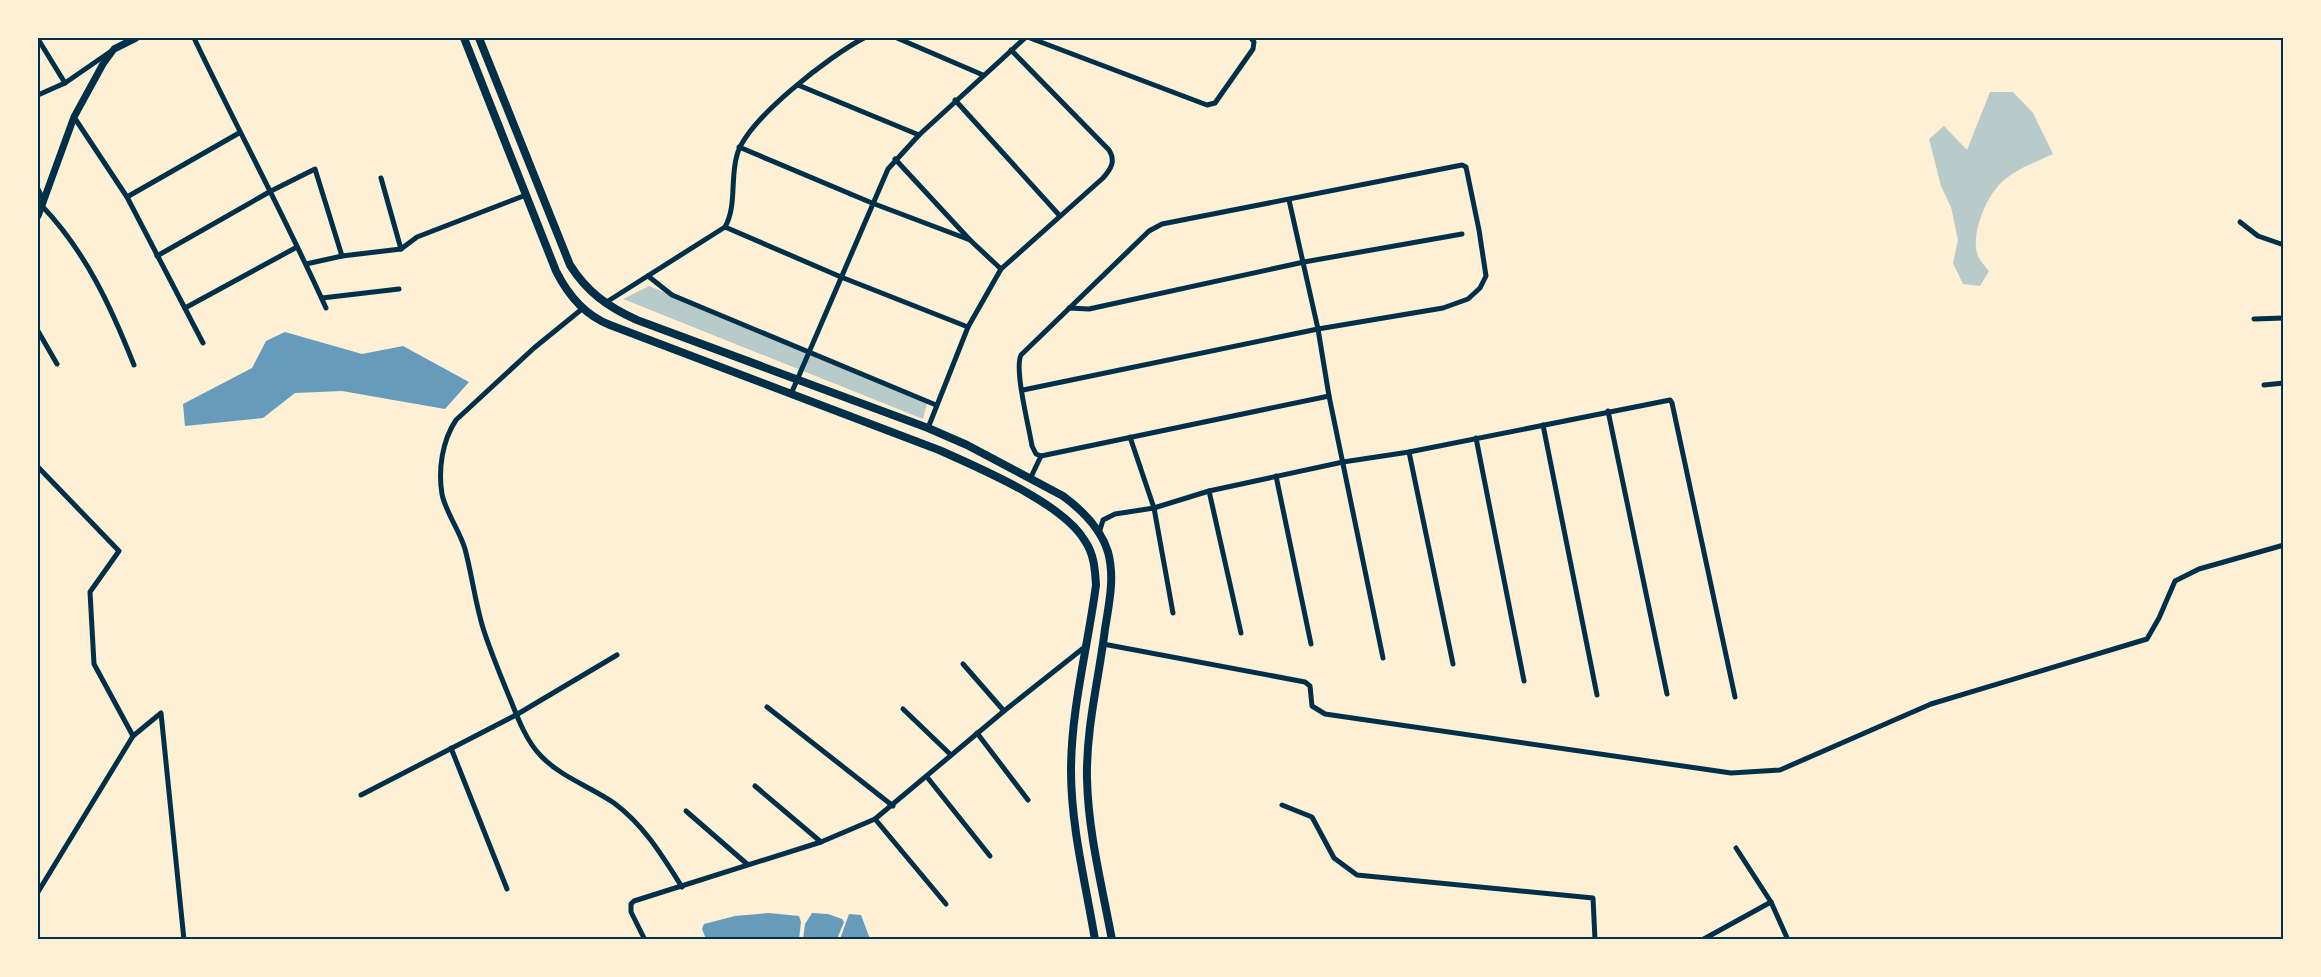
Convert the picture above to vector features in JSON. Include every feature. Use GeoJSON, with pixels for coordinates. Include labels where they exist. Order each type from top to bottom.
{"type":"FeatureCollection","features":[{"type":"Feature","properties":{"kind":"main road"},"geometry":{"type":"LineString","coordinates":[[464,38],[556,271],[564,287],[582,309],[610,325],[939,450],[989,472],[1058,511],[1085,539],[1091,550],[1096,585],[1076,716],[1072,753],[1072,794],[1095,939]]}},
{"type":"Feature","properties":{"kind":"main road"},"geometry":{"type":"LineString","coordinates":[[478,38],[570,265],[589,290],[604,304],[637,320],[967,445],[1077,506],[1099,533],[1107,550],[1112,580],[1087,760],[1088,792],[1112,939]]}},
{"type":"Feature","properties":{"kind":"main road"},"geometry":{"type":"LineString","coordinates":[[1076,716],[1092,718]]}},
{"type":"Feature","properties":{"kind":"street"},"geometry":{"type":"LineString","coordinates":[[38,95],[64,83],[114,49],[136,38]]}},
{"type":"Feature","properties":{"kind":"street"},"geometry":{"type":"LineString","coordinates":[[194,38],[239,133],[271,191],[326,308]]}},
{"type":"Feature","properties":{"kind":"street"},"geometry":{"type":"LineString","coordinates":[[604,304],[725,227],[731,213],[734,166],[740,147],[750,131],[825,62],[864,38]]}},
{"type":"Feature","properties":{"kind":"street"},"geometry":{"type":"LineString","coordinates":[[897,38],[983,75]]}},
{"type":"Feature","properties":{"kind":"street"},"geometry":{"type":"LineString","coordinates":[[791,394],[888,168],[955,100],[1025,38]]}},
{"type":"Feature","properties":{"kind":"street"},"geometry":{"type":"LineString","coordinates":[[1030,38],[1203,104],[1215,103],[1253,49],[1254,42],[1251,38]]}},
{"type":"Feature","properties":{"kind":"street"},"geometry":{"type":"LineString","coordinates":[[38,39],[64,83]]}},
{"type":"Feature","properties":{"kind":"street"},"geometry":{"type":"LineString","coordinates":[[38,216],[74,117],[103,64],[114,49]]}},
{"type":"Feature","properties":{"kind":"street"},"geometry":{"type":"LineString","coordinates":[[927,428],[968,327],[1001,269],[1103,178],[1113,164],[1112,156],[1011,50]]}},
{"type":"Feature","properties":{"kind":"street"},"geometry":{"type":"LineString","coordinates":[[798,85],[919,135]]}},
{"type":"Feature","properties":{"kind":"street"},"geometry":{"type":"LineString","coordinates":[[955,100],[1060,216]]}},
{"type":"Feature","properties":{"kind":"street"},"geometry":{"type":"LineString","coordinates":[[74,117],[127,197],[203,343]]}},
{"type":"Feature","properties":{"kind":"street"},"geometry":{"type":"LineString","coordinates":[[127,197],[239,133]]}},
{"type":"Feature","properties":{"kind":"street"},"geometry":{"type":"LineString","coordinates":[[740,147],[872,203],[970,240]]}},
{"type":"Feature","properties":{"kind":"street"},"geometry":{"type":"LineString","coordinates":[[895,159],[970,240],[1001,269]]}},
{"type":"Feature","properties":{"kind":"street"},"geometry":{"type":"LineString","coordinates":[[1023,390],[1318,329],[1443,308],[1468,298],[1480,288],[1486,276],[1468,172],[1462,165],[1162,224],[1149,231],[1021,355],[1018,362],[1032,446],[1036,454],[1041,456],[1329,396]]}},
{"type":"Feature","properties":{"kind":"street"},"geometry":{"type":"LineString","coordinates":[[157,256],[271,191],[315,169],[342,256]]}},
{"type":"Feature","properties":{"kind":"street"},"geometry":{"type":"LineString","coordinates":[[381,178],[401,249]]}},
{"type":"Feature","properties":{"kind":"street"},"geometry":{"type":"LineString","coordinates":[[38,189],[43,203],[68,236],[109,303],[134,365]]}},
{"type":"Feature","properties":{"kind":"street"},"geometry":{"type":"LineString","coordinates":[[306,264],[342,256],[401,249],[417,237],[526,195]]}},
{"type":"Feature","properties":{"kind":"street"},"geometry":{"type":"LineString","coordinates":[[1289,200],[1318,329],[1329,396],[1383,658]]}},
{"type":"Feature","properties":{"kind":"street"},"geometry":{"type":"LineString","coordinates":[[2240,222],[2258,236],[2283,245]]}},
{"type":"Feature","properties":{"kind":"street"},"geometry":{"type":"LineString","coordinates":[[725,227],[841,277],[968,327]]}},
{"type":"Feature","properties":{"kind":"street"},"geometry":{"type":"LineString","coordinates":[[1069,308],[1089,309],[1304,262],[1462,234]]}},
{"type":"Feature","properties":{"kind":"street"},"geometry":{"type":"LineString","coordinates":[[184,308],[297,247]]}},
{"type":"Feature","properties":{"kind":"street"},"geometry":{"type":"LineString","coordinates":[[648,276],[672,295],[936,405]]}},
{"type":"Feature","properties":{"kind":"street"},"geometry":{"type":"LineString","coordinates":[[322,298],[399,289]]}},
{"type":"Feature","properties":{"kind":"street"},"geometry":{"type":"LineString","coordinates":[[582,309],[534,348],[456,420],[449,430],[444,445],[442,496],[464,547],[483,628],[516,715],[533,746],[542,757],[561,772],[614,803],[648,835],[682,887]]}},
{"type":"Feature","properties":{"kind":"street"},"geometry":{"type":"LineString","coordinates":[[2254,319],[2283,318]]}},
{"type":"Feature","properties":{"kind":"street"},"geometry":{"type":"LineString","coordinates":[[38,331],[57,363]]}},
{"type":"Feature","properties":{"kind":"street"},"geometry":{"type":"LineString","coordinates":[[2264,385],[2283,383]]}},
{"type":"Feature","properties":{"kind":"street"},"geometry":{"type":"LineString","coordinates":[[1099,533],[1103,520],[1115,514],[1154,508],[1209,491],[1343,462],[1409,452],[1666,399],[1672,403],[1735,698]]}},
{"type":"Feature","properties":{"kind":"street"},"geometry":{"type":"LineString","coordinates":[[1608,411],[1667,694]]}},
{"type":"Feature","properties":{"kind":"street"},"geometry":{"type":"LineString","coordinates":[[1543,425],[1597,695]]}},
{"type":"Feature","properties":{"kind":"street"},"geometry":{"type":"LineString","coordinates":[[1130,437],[1154,508],[1173,613]]}},
{"type":"Feature","properties":{"kind":"street"},"geometry":{"type":"LineString","coordinates":[[1476,438],[1524,681]]}},
{"type":"Feature","properties":{"kind":"street"},"geometry":{"type":"LineString","coordinates":[[1409,452],[1453,664]]}},
{"type":"Feature","properties":{"kind":"street"},"geometry":{"type":"LineString","coordinates":[[1030,478],[1041,456]]}},
{"type":"Feature","properties":{"kind":"street"},"geometry":{"type":"LineString","coordinates":[[38,467],[119,551],[90,592],[94,664],[133,736]]}},
{"type":"Feature","properties":{"kind":"street"},"geometry":{"type":"LineString","coordinates":[[1276,476],[1311,644]]}},
{"type":"Feature","properties":{"kind":"street"},"geometry":{"type":"LineString","coordinates":[[1209,491],[1241,633]]}},
{"type":"Feature","properties":{"kind":"street"},"geometry":{"type":"LineString","coordinates":[[1103,645],[1305,682],[1310,686],[1314,709],[1334,716],[1731,774],[1780,770],[1931,704],[2147,639],[2175,581],[2199,569],[2283,545]]}},
{"type":"Feature","properties":{"kind":"street"},"geometry":{"type":"LineString","coordinates":[[645,939],[631,912],[631,904],[634,901],[821,842],[875,819],[977,733],[1087,646]]}},
{"type":"Feature","properties":{"kind":"street"},"geometry":{"type":"LineString","coordinates":[[361,795],[516,715],[617,655]]}},
{"type":"Feature","properties":{"kind":"street"},"geometry":{"type":"LineString","coordinates":[[963,664],[1004,711]]}},
{"type":"Feature","properties":{"kind":"street"},"geometry":{"type":"LineString","coordinates":[[767,707],[893,806]]}},
{"type":"Feature","properties":{"kind":"street"},"geometry":{"type":"LineString","coordinates":[[903,709],[951,755]]}},
{"type":"Feature","properties":{"kind":"street"},"geometry":{"type":"LineString","coordinates":[[38,892],[133,736],[161,713],[184,939]]}},
{"type":"Feature","properties":{"kind":"street"},"geometry":{"type":"LineString","coordinates":[[977,733],[1028,800]]}},
{"type":"Feature","properties":{"kind":"street"},"geometry":{"type":"LineString","coordinates":[[451,748],[507,889]]}},
{"type":"Feature","properties":{"kind":"street"},"geometry":{"type":"LineString","coordinates":[[927,777],[990,856]]}},
{"type":"Feature","properties":{"kind":"street"},"geometry":{"type":"LineString","coordinates":[[755,786],[821,842]]}},
{"type":"Feature","properties":{"kind":"street"},"geometry":{"type":"LineString","coordinates":[[1282,805],[1312,817],[1334,858],[1357,875],[1593,898],[1595,939]]}},
{"type":"Feature","properties":{"kind":"street"},"geometry":{"type":"LineString","coordinates":[[687,811],[747,864]]}},
{"type":"Feature","properties":{"kind":"street"},"geometry":{"type":"LineString","coordinates":[[875,819],[946,904]]}},
{"type":"Feature","properties":{"kind":"street"},"geometry":{"type":"LineString","coordinates":[[1736,848],[1771,902],[1788,939]]}},
{"type":"Feature","properties":{"kind":"street"},"geometry":{"type":"LineString","coordinates":[[1702,939],[1771,902]]}},
{"type":"Feature","properties":{"kind":"shaded area"},"geometry":{"type":"Polygon","coordinates":[[[1990,92],[2013,92],[2033,113],[2053,154],[2011,175],[1999,185],[1984,209],[1977,229],[1976,248],[1978,256],[1989,271],[1980,286],[1963,284],[1953,263],[1958,240],[1951,207],[1941,186],[1929,139],[1944,126],[1967,150],[1990,92]]]}},
{"type":"Feature","properties":{"kind":"shaded area"},"geometry":{"type":"Polygon","coordinates":[[[649,286],[927,403],[923,419],[623,299],[649,286]]]}},
{"type":"Feature","properties":{"kind":"water"},"geometry":{"type":"Polygon","coordinates":[[[285,332],[362,354],[403,346],[469,382],[445,409],[342,391],[295,393],[263,418],[185,426],[183,404],[252,368],[266,341],[285,332]]]}},
{"type":"Feature","properties":{"kind":"water"},"geometry":{"type":"Polygon","coordinates":[[[769,913],[799,916],[801,922],[799,939],[706,939],[702,929],[704,924],[735,916],[769,913]]]}},
{"type":"Feature","properties":{"kind":"water"},"geometry":{"type":"Polygon","coordinates":[[[812,913],[828,914],[842,919],[844,922],[837,939],[803,939],[805,924],[812,913]]]}},
{"type":"Feature","properties":{"kind":"water"},"geometry":{"type":"Polygon","coordinates":[[[849,914],[861,915],[870,939],[840,939],[849,914]]]}}]}
